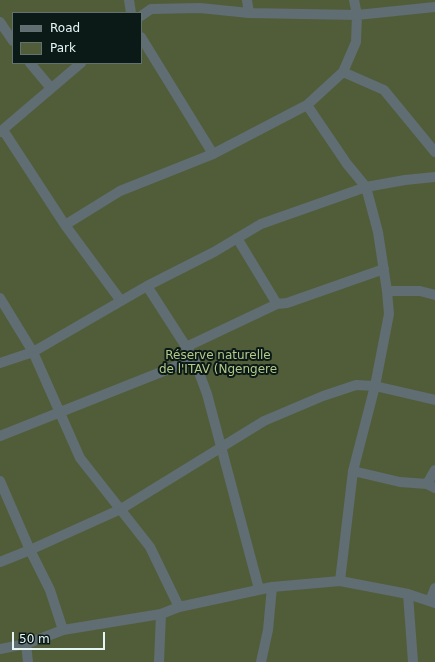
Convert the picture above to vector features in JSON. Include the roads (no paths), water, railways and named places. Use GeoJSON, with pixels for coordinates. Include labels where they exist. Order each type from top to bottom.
{"type":"FeatureCollection","features":[{"type":"Feature","properties":{"kind":"street"},"geometry":{"type":"LineString","coordinates":[[129,0],[131,12]]}},
{"type":"Feature","properties":{"kind":"street"},"geometry":{"type":"LineString","coordinates":[[247,0],[249,13]]}},
{"type":"Feature","properties":{"kind":"street"},"geometry":{"type":"LineString","coordinates":[[65,225],[120,192],[213,154],[307,105],[343,72],[356,42],[357,15],[354,0]]}},
{"type":"Feature","properties":{"kind":"street"},"geometry":{"type":"LineString","coordinates":[[142,15],[151,9],[200,8],[249,13],[357,15],[435,7]]}},
{"type":"Feature","properties":{"kind":"street"},"geometry":{"type":"LineString","coordinates":[[0,22],[12,40]]}},
{"type":"Feature","properties":{"kind":"street"},"geometry":{"type":"LineString","coordinates":[[142,39],[213,154]]}},
{"type":"Feature","properties":{"kind":"street"},"geometry":{"type":"LineString","coordinates":[[31,64],[50,88]]}},
{"type":"Feature","properties":{"kind":"street"},"geometry":{"type":"LineString","coordinates":[[80,64],[50,88],[2,131],[65,225],[121,301]]}},
{"type":"Feature","properties":{"kind":"street"},"geometry":{"type":"LineString","coordinates":[[343,72],[384,90],[435,152]]}},
{"type":"Feature","properties":{"kind":"street"},"geometry":{"type":"LineString","coordinates":[[307,105],[347,164],[366,187],[378,232],[389,314],[375,386],[353,471],[340,581]]}},
{"type":"Feature","properties":{"kind":"street"},"geometry":{"type":"LineString","coordinates":[[0,362],[33,352],[147,286],[261,224],[366,187],[404,180],[435,178]]}},
{"type":"Feature","properties":{"kind":"street"},"geometry":{"type":"LineString","coordinates":[[237,238],[277,304]]}},
{"type":"Feature","properties":{"kind":"street"},"geometry":{"type":"LineString","coordinates":[[186,348],[277,304],[287,303],[384,269]]}},
{"type":"Feature","properties":{"kind":"street"},"geometry":{"type":"LineString","coordinates":[[147,286],[194,359],[207,394],[259,589]]}},
{"type":"Feature","properties":{"kind":"street"},"geometry":{"type":"LineString","coordinates":[[387,291],[420,291],[435,295]]}},
{"type":"Feature","properties":{"kind":"street"},"geometry":{"type":"LineString","coordinates":[[0,298],[33,352],[80,458],[150,547],[178,607]]}},
{"type":"Feature","properties":{"kind":"street"},"geometry":{"type":"LineString","coordinates":[[0,436],[194,359]]}},
{"type":"Feature","properties":{"kind":"street"},"geometry":{"type":"LineString","coordinates":[[0,562],[121,509],[221,450],[264,422],[323,396],[356,386],[375,386],[435,400]]}},
{"type":"Feature","properties":{"kind":"street"},"geometry":{"type":"LineString","coordinates":[[353,471],[400,482],[431,486],[435,470]]}},
{"type":"Feature","properties":{"kind":"street"},"geometry":{"type":"LineString","coordinates":[[0,481],[30,550],[50,590],[64,630]]}},
{"type":"Feature","properties":{"kind":"street"},"geometry":{"type":"LineString","coordinates":[[0,650],[26,644],[64,630],[161,614],[178,607],[272,587],[340,581],[408,594],[433,602],[435,588]]}},
{"type":"Feature","properties":{"kind":"street"},"geometry":{"type":"LineString","coordinates":[[261,662],[268,630],[272,587]]}},
{"type":"Feature","properties":{"kind":"street"},"geometry":{"type":"LineString","coordinates":[[408,594],[413,662]]}},
{"type":"Feature","properties":{"kind":"street"},"geometry":{"type":"LineString","coordinates":[[160,662],[161,614]]}},
{"type":"Feature","properties":{"kind":"street"},"geometry":{"type":"LineString","coordinates":[[26,644],[28,662]]}},
{"type":"Feature","properties":{"kind":"park label","name":"Réserve naturelle de l'ITAV (Ngengere"},"geometry":{"type":"Point","coordinates":[218,363]}}]}
